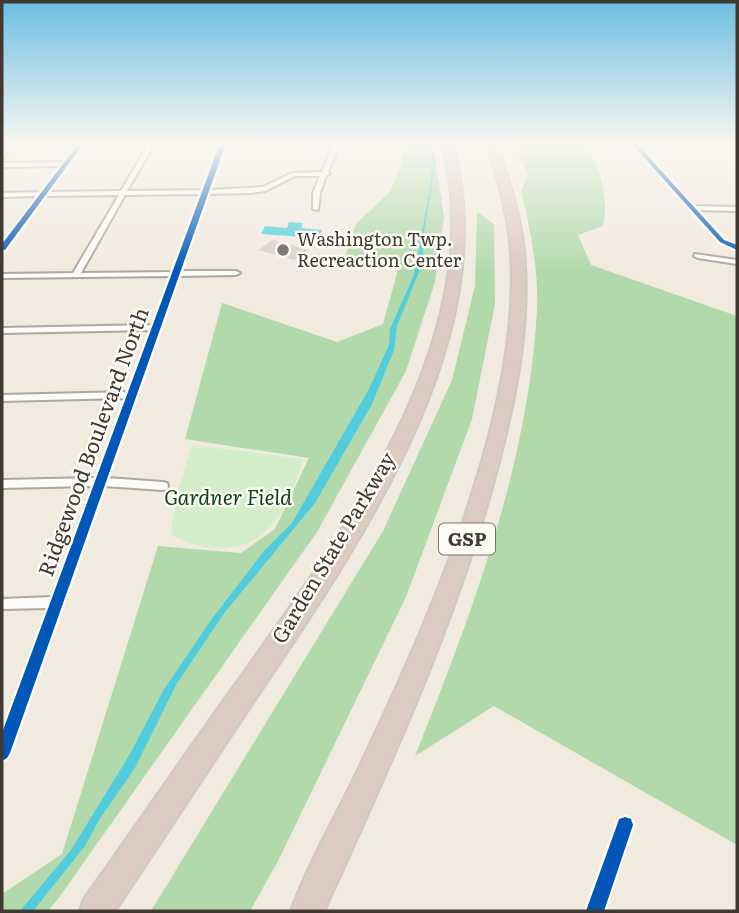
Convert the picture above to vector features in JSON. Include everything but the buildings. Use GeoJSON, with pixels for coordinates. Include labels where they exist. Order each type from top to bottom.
{"type":"FeatureCollection","features":[{"type":"Feature","properties":{"kind":"highway","name":"Garden State Parkway"},"geometry":{"type":"LineString","coordinates":[[96,911],[321,579],[407,423],[447,316],[459,253],[460,203],[456,186]]}},
{"type":"Feature","properties":{"kind":"highway","name":"GSP"},"geometry":{"type":"LineString","coordinates":[[307,911],[419,668],[466,542],[500,421],[516,331],[518,265],[504,186]]}},
{"type":"Feature","properties":{"kind":"street"},"geometry":{"type":"LineString","coordinates":[[2,248],[49,186]]}},
{"type":"Feature","properties":{"kind":"street"},"geometry":{"type":"LineString","coordinates":[[76,275],[127,186]]}},
{"type":"Feature","properties":{"kind":"street","name":"Ridgewood Boulevard North"},"geometry":{"type":"LineString","coordinates":[[2,753],[207,186]]}},
{"type":"Feature","properties":{"kind":"street"},"geometry":{"type":"LineString","coordinates":[[2,195],[205,192],[258,190],[268,186]]}},
{"type":"Feature","properties":{"kind":"street"},"geometry":{"type":"LineString","coordinates":[[316,209],[317,194],[321,186]]}},
{"type":"Feature","properties":{"kind":"street"},"geometry":{"type":"LineString","coordinates":[[673,186],[722,241],[737,248]]}},
{"type":"Feature","properties":{"kind":"street"},"geometry":{"type":"LineString","coordinates":[[694,208],[737,209]]}},
{"type":"Feature","properties":{"kind":"street"},"geometry":{"type":"LineString","coordinates":[[2,232],[15,231]]}},
{"type":"Feature","properties":{"kind":"street"},"geometry":{"type":"LineString","coordinates":[[698,256],[737,262]]}},
{"type":"Feature","properties":{"kind":"street"},"geometry":{"type":"LineString","coordinates":[[2,276],[236,273]]}},
{"type":"Feature","properties":{"kind":"street"},"geometry":{"type":"LineString","coordinates":[[2,330],[157,327]]}},
{"type":"Feature","properties":{"kind":"street"},"geometry":{"type":"LineString","coordinates":[[2,398],[132,395]]}},
{"type":"Feature","properties":{"kind":"street"},"geometry":{"type":"LineString","coordinates":[[2,484],[100,482],[163,486]]}},
{"type":"Feature","properties":{"kind":"street"},"geometry":{"type":"LineString","coordinates":[[2,604],[57,602]]}},
{"type":"Feature","properties":{"kind":"street"},"geometry":{"type":"LineString","coordinates":[[595,911],[625,825]]}},
{"type":"Feature","properties":{"kind":"green space"},"geometry":{"type":"Polygon","coordinates":[[[393,186],[439,186],[444,217],[435,282],[406,371],[317,532],[58,899],[48,911],[2,911],[2,894],[62,854],[158,546],[241,553],[275,529],[309,458],[185,439],[222,303],[337,342],[383,324],[398,270],[345,257],[356,224],[390,192],[393,186]]]}},
{"type":"Feature","properties":{"kind":"green space"},"geometry":{"type":"Polygon","coordinates":[[[523,186],[603,186],[605,204],[603,226],[578,235],[591,265],[737,316],[737,845],[494,706],[415,756],[457,648],[494,538],[522,426],[532,369],[537,280],[521,190],[523,186]]]}},
{"type":"Feature","properties":{"kind":"green space"},"geometry":{"type":"Polygon","coordinates":[[[477,212],[494,224],[495,304],[472,419],[406,597],[278,861],[250,911],[151,911],[383,531],[452,380],[475,286],[477,212]]]}},
{"type":"Feature","properties":{"kind":"green space","name":"Gardner Field"},"geometry":{"type":"Polygon","coordinates":[[[192,445],[303,459],[292,490],[277,519],[255,540],[240,546],[209,547],[184,541],[171,534],[176,498],[192,445]]]}},
{"type":"Feature","properties":{"kind":"water"},"geometry":{"type":"Polygon","coordinates":[[[432,186],[424,232],[423,262],[397,326],[394,350],[372,404],[315,503],[225,612],[176,685],[135,768],[99,820],[85,846],[33,911],[20,911],[71,850],[130,754],[163,691],[211,620],[264,551],[292,523],[369,389],[389,345],[390,329],[414,275],[432,186]]]}},
{"type":"Feature","properties":{"kind":"water"},"geometry":{"type":"Polygon","coordinates":[[[289,222],[303,223],[301,228],[322,230],[319,238],[261,234],[265,226],[287,228],[289,222]]]}},
{"type":"Feature","properties":{"kind":"cycle path"},"geometry":{"type":"LineString","coordinates":[[2,248],[50,186]]}},
{"type":"Feature","properties":{"kind":"cycle path"},"geometry":{"type":"LineString","coordinates":[[2,753],[208,186]]}},
{"type":"Feature","properties":{"kind":"cycle path"},"geometry":{"type":"LineString","coordinates":[[672,186],[722,241],[737,248]]}},
{"type":"Feature","properties":{"kind":"cycle path"},"geometry":{"type":"LineString","coordinates":[[595,911],[625,825]]}},
{"type":"Feature","properties":{"kind":"place","name":"Washington Twp. Recreaction Center"},"geometry":{"type":"Point","coordinates":[283,250]}}]}
